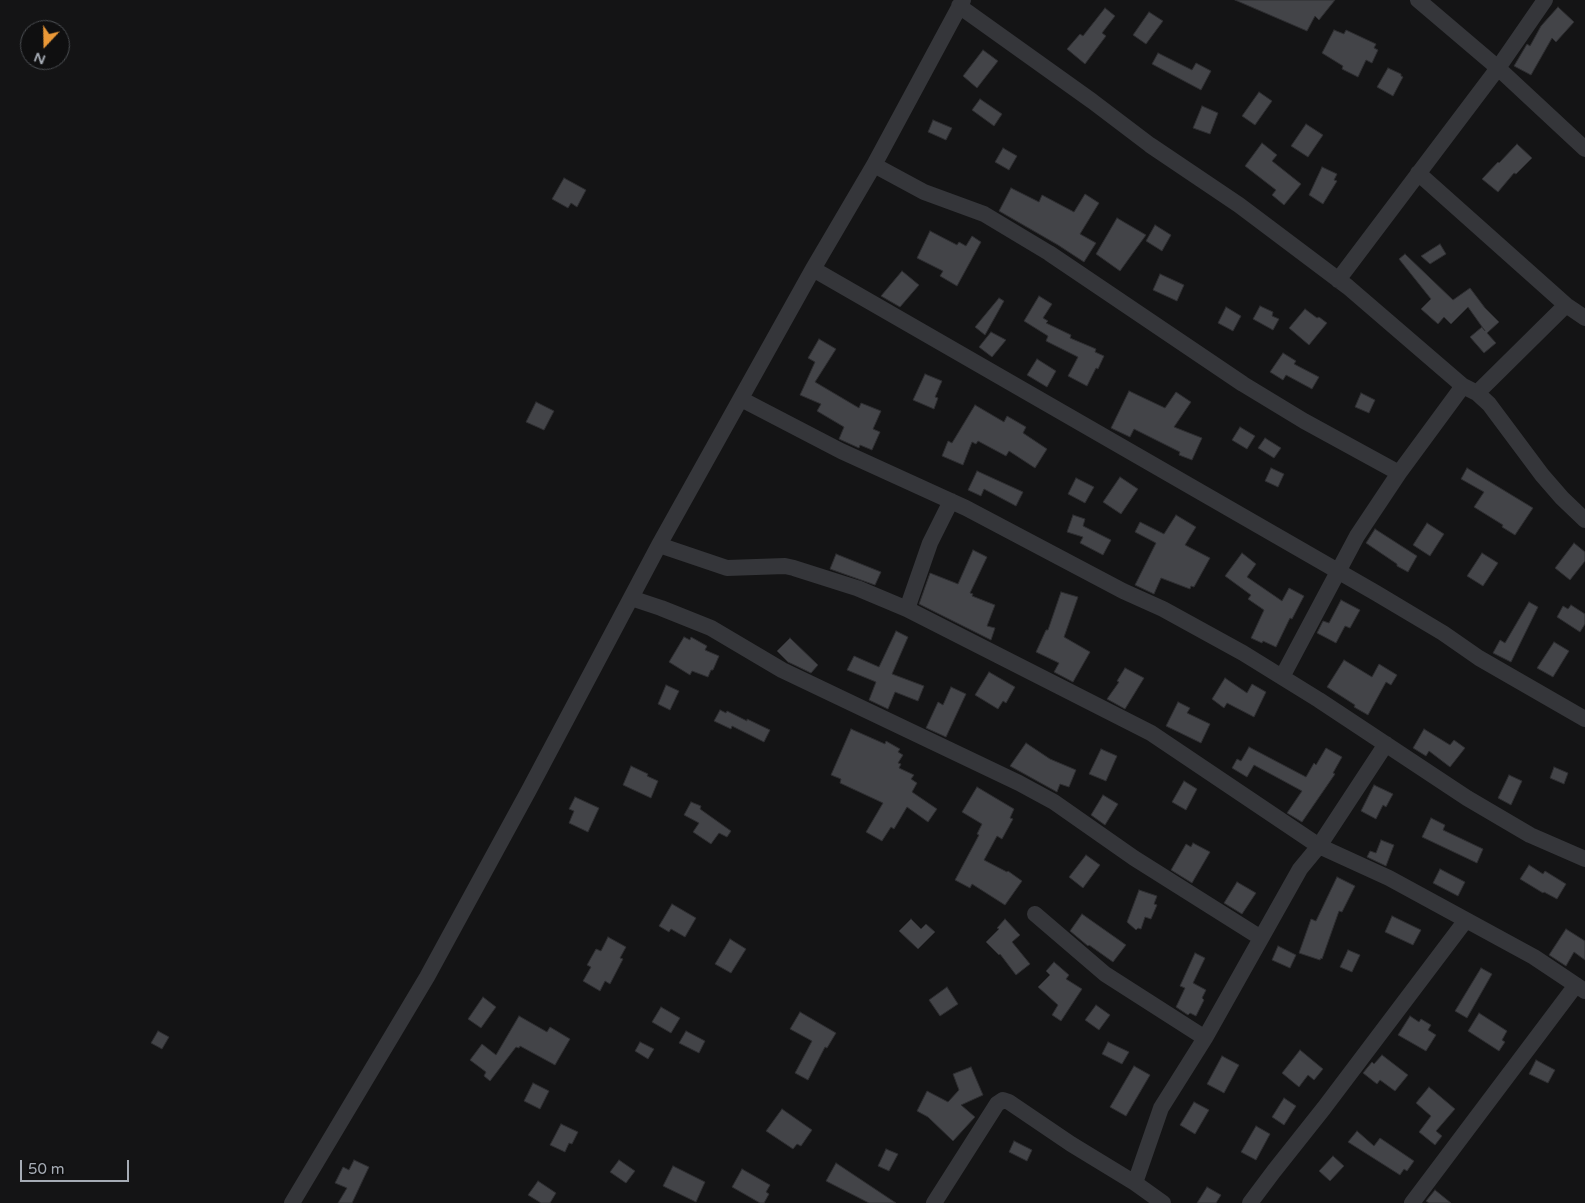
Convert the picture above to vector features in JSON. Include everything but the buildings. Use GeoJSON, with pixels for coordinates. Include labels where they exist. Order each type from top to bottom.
{"type":"FeatureCollection","features":[{"type":"Feature","properties":{"kind":"street"},"geometry":{"type":"LineString","coordinates":[[1418,0],[1498,68],[1585,149]]}},
{"type":"Feature","properties":{"kind":"street"},"geometry":{"type":"LineString","coordinates":[[1338,280],[1498,68],[1545,0]]}},
{"type":"Feature","properties":{"kind":"street"},"geometry":{"type":"LineString","coordinates":[[292,1203],[428,977],[534,782],[659,545],[813,269],[874,165],[961,3],[1150,145],[1239,205],[1338,280],[1489,404],[1542,476],[1585,520]]}},
{"type":"Feature","properties":{"kind":"street"},"geometry":{"type":"LineString","coordinates":[[874,165],[924,192],[984,214],[1049,253],[1243,384],[1399,473]]}},
{"type":"Feature","properties":{"kind":"street"},"geometry":{"type":"LineString","coordinates":[[1418,173],[1566,305],[1585,318]]}},
{"type":"Feature","properties":{"kind":"street"},"geometry":{"type":"LineString","coordinates":[[813,269],[1337,571],[1443,633],[1479,658],[1585,719]]}},
{"type":"Feature","properties":{"kind":"street"},"geometry":{"type":"LineString","coordinates":[[1282,677],[1356,536],[1399,473],[1470,390],[1566,305]]}},
{"type":"Feature","properties":{"kind":"street"},"geometry":{"type":"LineString","coordinates":[[741,399],[841,451],[951,501],[1123,591],[1163,609],[1282,677],[1467,798],[1530,835],[1585,859]]}},
{"type":"Feature","properties":{"kind":"street"},"geometry":{"type":"LineString","coordinates":[[907,609],[930,543],[951,501]]}},
{"type":"Feature","properties":{"kind":"street"},"geometry":{"type":"LineString","coordinates":[[659,545],[727,568],[785,566],[794,568],[857,588],[907,609],[1151,733],[1319,846],[1389,878],[1534,957],[1580,988],[1412,1203]]}},
{"type":"Feature","properties":{"kind":"street"},"geometry":{"type":"LineString","coordinates":[[631,598],[675,613],[710,628],[782,670],[1019,783],[1054,802],[1134,858],[1261,938]]}},
{"type":"Feature","properties":{"kind":"street"},"geometry":{"type":"LineString","coordinates":[[1135,1183],[1161,1108],[1205,1038],[1300,869],[1319,846],[1386,744]]}},
{"type":"Feature","properties":{"kind":"street"},"geometry":{"type":"LineString","coordinates":[[1035,914],[1105,974],[1205,1038]]}},
{"type":"Feature","properties":{"kind":"street"},"geometry":{"type":"LineString","coordinates":[[1250,1203],[1466,920]]}},
{"type":"Feature","properties":{"kind":"street"},"geometry":{"type":"LineString","coordinates":[[934,1203],[997,1104],[1003,1100],[1009,1102],[1071,1144],[1135,1183],[1163,1203]]}}]}
